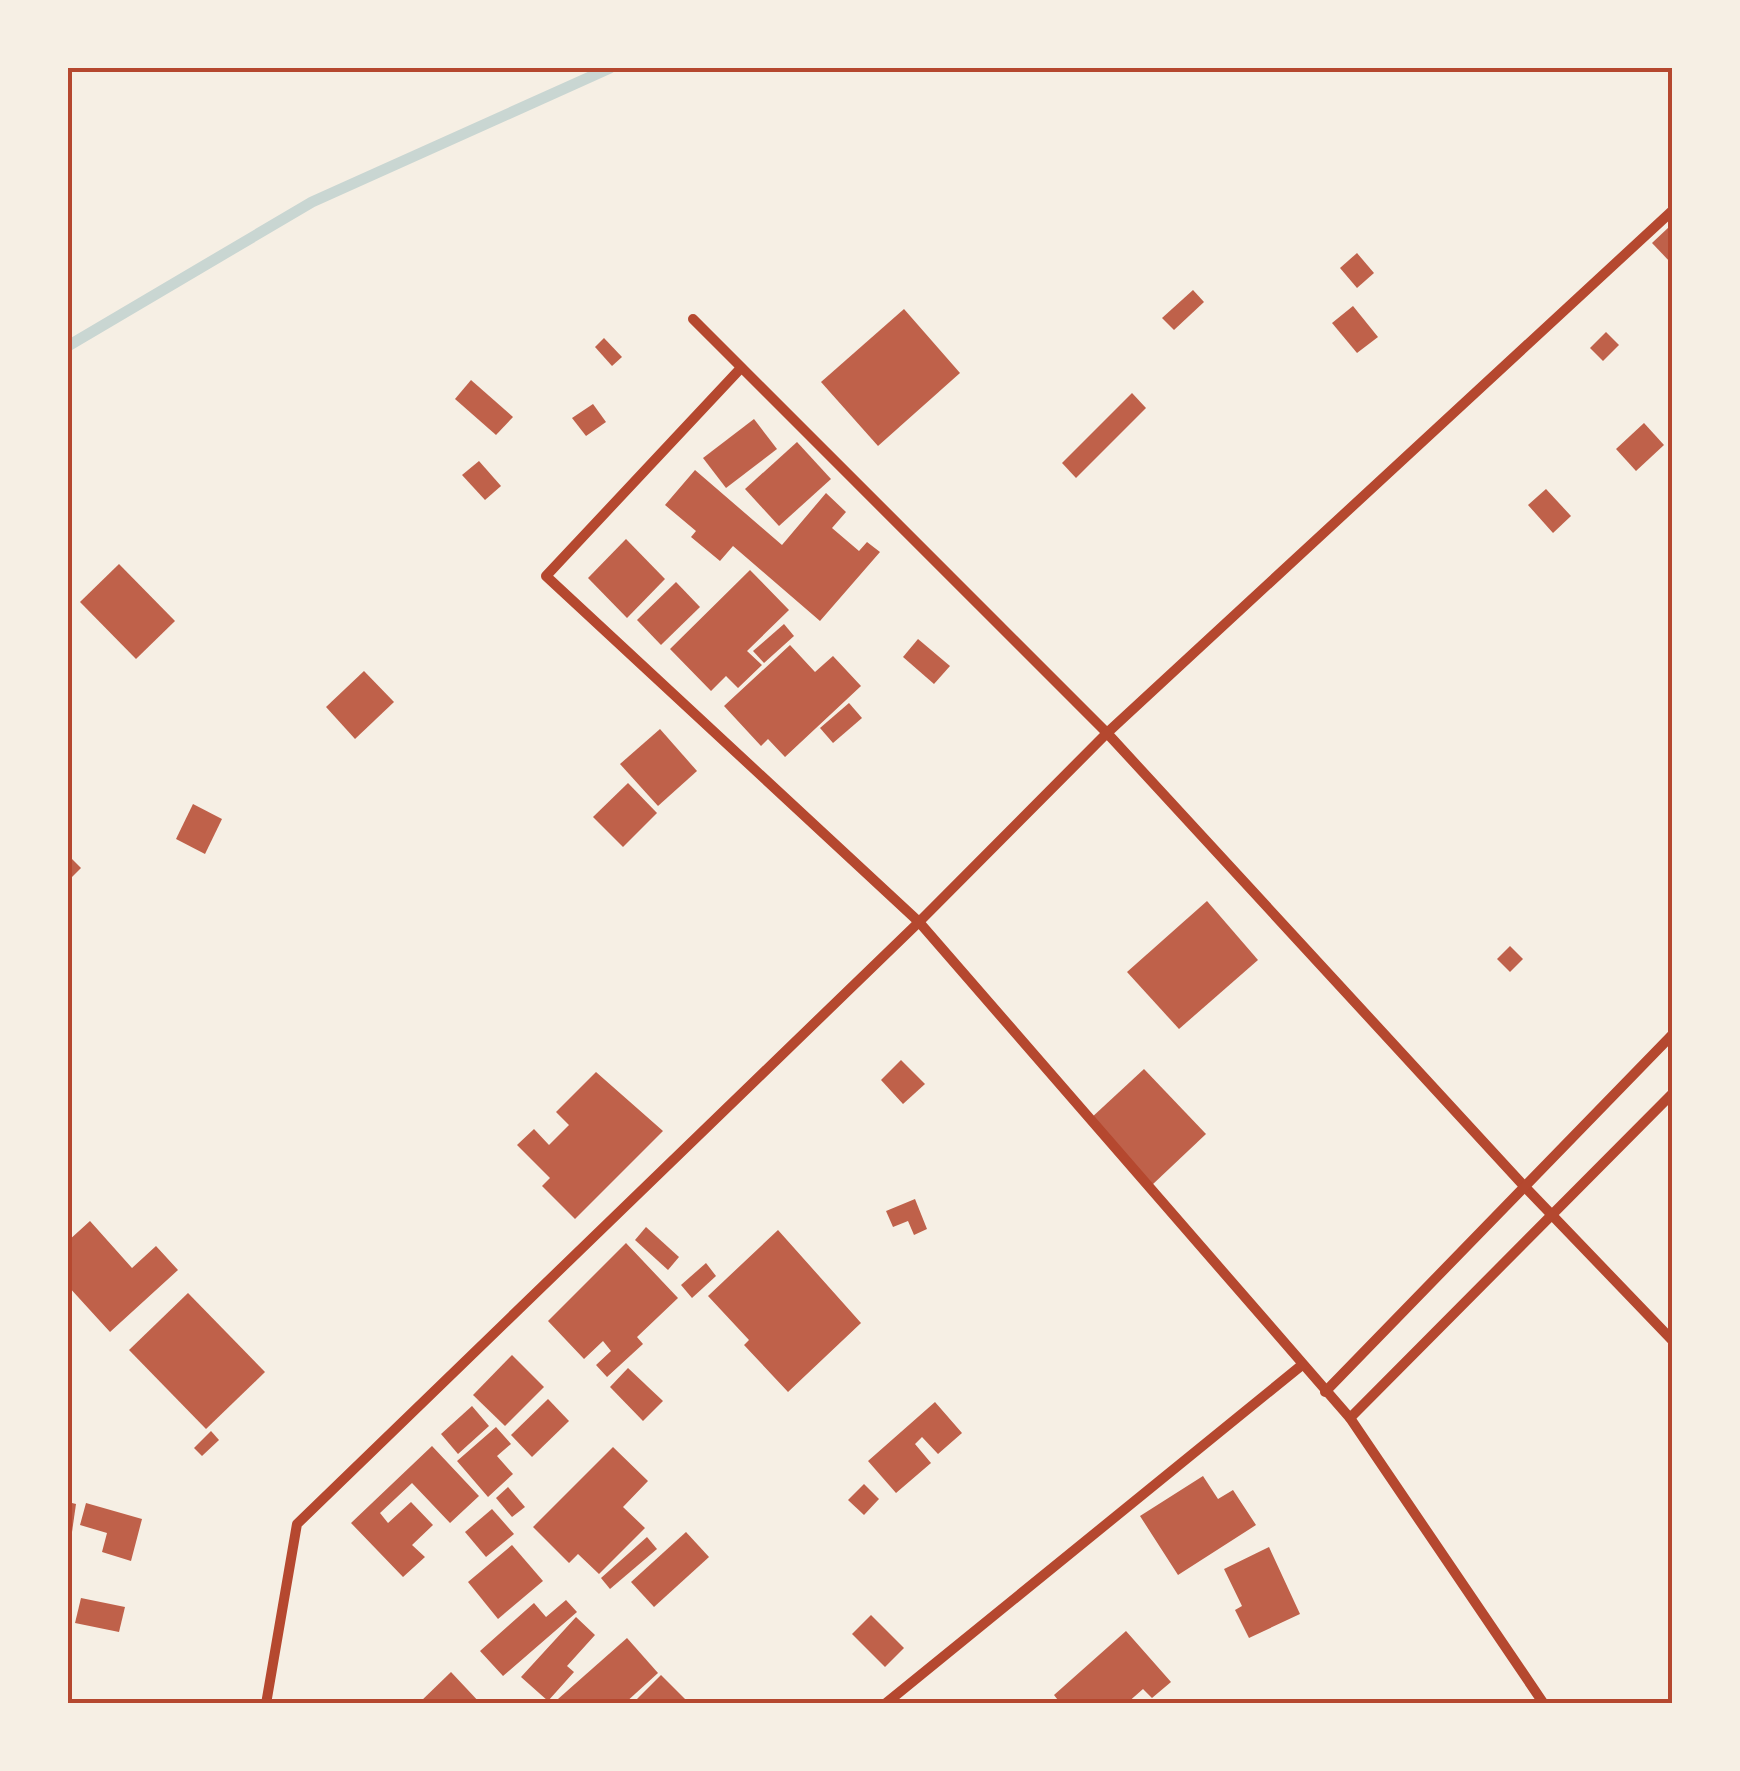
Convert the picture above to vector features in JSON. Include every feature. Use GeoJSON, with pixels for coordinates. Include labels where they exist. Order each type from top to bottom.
{"type":"FeatureCollection","features":[{"type":"Feature","properties":{"kind":"street"},"geometry":{"type":"LineString","coordinates":[[266,1704],[297,1524],[919,922],[1106,733],[1672,211]]}},
{"type":"Feature","properties":{"kind":"street"},"geometry":{"type":"LineString","coordinates":[[693,319],[1106,733],[1524,1187],[1672,1340]]}},
{"type":"Feature","properties":{"kind":"street"},"geometry":{"type":"LineString","coordinates":[[740,369],[546,576],[919,922],[1350,1418],[1544,1704]]}},
{"type":"Feature","properties":{"kind":"street"},"geometry":{"type":"LineString","coordinates":[[1325,1392],[1672,1035]]}},
{"type":"Feature","properties":{"kind":"street"},"geometry":{"type":"LineString","coordinates":[[1350,1418],[1672,1094]]}},
{"type":"Feature","properties":{"kind":"street"},"geometry":{"type":"LineString","coordinates":[[885,1704],[1302,1364]]}},
{"type":"Feature","properties":{"kind":"building"},"geometry":{"type":"Polygon","coordinates":[[[1669,227],[1672,230],[1672,264],[1652,243],[1669,227]]]}},
{"type":"Feature","properties":{"kind":"building"},"geometry":{"type":"Polygon","coordinates":[[[1357,253],[1374,273],[1357,288],[1340,268],[1357,253]]]}},
{"type":"Feature","properties":{"kind":"building"},"geometry":{"type":"Polygon","coordinates":[[[1193,290],[1204,302],[1174,330],[1162,318],[1193,290]]]}},
{"type":"Feature","properties":{"kind":"building"},"geometry":{"type":"Polygon","coordinates":[[[1353,306],[1378,337],[1357,353],[1332,323],[1353,306]]]}},
{"type":"Feature","properties":{"kind":"building"},"geometry":{"type":"Polygon","coordinates":[[[904,309],[960,373],[878,446],[821,382],[904,309]]]}},
{"type":"Feature","properties":{"kind":"building"},"geometry":{"type":"Polygon","coordinates":[[[1606,332],[1619,345],[1603,361],[1590,348],[1606,332]]]}},
{"type":"Feature","properties":{"kind":"building"},"geometry":{"type":"Polygon","coordinates":[[[604,338],[622,357],[612,366],[595,347],[604,338]]]}},
{"type":"Feature","properties":{"kind":"building"},"geometry":{"type":"Polygon","coordinates":[[[471,380],[513,417],[496,435],[455,399],[471,380]]]}},
{"type":"Feature","properties":{"kind":"building"},"geometry":{"type":"Polygon","coordinates":[[[1132,393],[1146,408],[1076,478],[1062,463],[1132,393]]]}},
{"type":"Feature","properties":{"kind":"building"},"geometry":{"type":"Polygon","coordinates":[[[593,404],[606,422],[586,436],[572,418],[593,404]]]}},
{"type":"Feature","properties":{"kind":"building"},"geometry":{"type":"Polygon","coordinates":[[[754,419],[777,449],[726,488],[703,458],[754,419]]]}},
{"type":"Feature","properties":{"kind":"building"},"geometry":{"type":"Polygon","coordinates":[[[1644,423],[1664,445],[1636,471],[1616,449],[1644,423]]]}},
{"type":"Feature","properties":{"kind":"building"},"geometry":{"type":"Polygon","coordinates":[[[797,442],[831,479],[779,526],[745,489],[797,442]]]}},
{"type":"Feature","properties":{"kind":"building"},"geometry":{"type":"Polygon","coordinates":[[[479,461],[501,486],[485,500],[462,475],[479,461]]]}},
{"type":"Feature","properties":{"kind":"building"},"geometry":{"type":"Polygon","coordinates":[[[695,470],[782,545],[826,493],[846,512],[832,528],[859,551],[867,542],[880,552],[820,621],[733,546],[720,561],[691,537],[696,531],[665,505],[695,470]]]}},
{"type":"Feature","properties":{"kind":"building"},"geometry":{"type":"Polygon","coordinates":[[[1546,489],[1571,516],[1553,533],[1528,505],[1546,489]]]}},
{"type":"Feature","properties":{"kind":"building"},"geometry":{"type":"Polygon","coordinates":[[[626,539],[665,579],[627,618],[588,578],[626,539]]]}},
{"type":"Feature","properties":{"kind":"building"},"geometry":{"type":"Polygon","coordinates":[[[119,564],[175,621],[136,659],[80,602],[119,564]]]}},
{"type":"Feature","properties":{"kind":"building"},"geometry":{"type":"Polygon","coordinates":[[[750,570],[789,610],[747,651],[762,665],[738,688],[726,676],[711,691],[670,649],[750,570]]]}},
{"type":"Feature","properties":{"kind":"building"},"geometry":{"type":"Polygon","coordinates":[[[676,582],[700,607],[661,645],[637,620],[676,582]]]}},
{"type":"Feature","properties":{"kind":"building"},"geometry":{"type":"Polygon","coordinates":[[[784,624],[794,636],[764,663],[753,651],[784,624]]]}},
{"type":"Feature","properties":{"kind":"building"},"geometry":{"type":"Polygon","coordinates":[[[918,639],[950,666],[934,684],[903,657],[918,639]]]}},
{"type":"Feature","properties":{"kind":"building"},"geometry":{"type":"Polygon","coordinates":[[[790,645],[815,672],[833,656],[861,686],[785,757],[768,739],[761,746],[724,706],[790,645]]]}},
{"type":"Feature","properties":{"kind":"building"},"geometry":{"type":"Polygon","coordinates":[[[364,671],[394,702],[355,739],[326,707],[364,671]]]}},
{"type":"Feature","properties":{"kind":"building"},"geometry":{"type":"Polygon","coordinates":[[[849,703],[862,718],[833,743],[820,728],[849,703]]]}},
{"type":"Feature","properties":{"kind":"building"},"geometry":{"type":"Polygon","coordinates":[[[660,729],[697,771],[658,806],[620,764],[660,729]]]}},
{"type":"Feature","properties":{"kind":"building"},"geometry":{"type":"Polygon","coordinates":[[[628,783],[657,813],[623,847],[593,817],[628,783]]]}},
{"type":"Feature","properties":{"kind":"building"},"geometry":{"type":"Polygon","coordinates":[[[193,804],[222,819],[205,854],[176,839],[193,804]]]}},
{"type":"Feature","properties":{"kind":"building"},"geometry":{"type":"Polygon","coordinates":[[[68,855],[81,868],[68,881],[68,855]]]}},
{"type":"Feature","properties":{"kind":"building"},"geometry":{"type":"Polygon","coordinates":[[[1207,901],[1258,960],[1179,1029],[1127,972],[1207,901]]]}},
{"type":"Feature","properties":{"kind":"building"},"geometry":{"type":"Polygon","coordinates":[[[1510,946],[1523,959],[1510,972],[1497,959],[1510,946]]]}},
{"type":"Feature","properties":{"kind":"building"},"geometry":{"type":"Polygon","coordinates":[[[901,1060],[925,1084],[903,1104],[881,1080],[901,1060]]]}},
{"type":"Feature","properties":{"kind":"building"},"geometry":{"type":"Polygon","coordinates":[[[1144,1069],[1206,1134],[1152,1185],[1090,1119],[1144,1069]]]}},
{"type":"Feature","properties":{"kind":"building"},"geometry":{"type":"Polygon","coordinates":[[[596,1072],[663,1131],[575,1219],[542,1186],[550,1178],[517,1145],[534,1129],[549,1145],[569,1125],[556,1112],[596,1072]]]}},
{"type":"Feature","properties":{"kind":"building"},"geometry":{"type":"Polygon","coordinates":[[[915,1199],[927,1229],[914,1235],[908,1221],[893,1227],[886,1211],[915,1199]]]}},
{"type":"Feature","properties":{"kind":"building"},"geometry":{"type":"Polygon","coordinates":[[[90,1221],[132,1268],[156,1246],[178,1270],[110,1332],[68,1286],[68,1241],[90,1221]]]}},
{"type":"Feature","properties":{"kind":"building"},"geometry":{"type":"Polygon","coordinates":[[[646,1227],[679,1257],[668,1270],[635,1240],[646,1227]]]}},
{"type":"Feature","properties":{"kind":"building"},"geometry":{"type":"Polygon","coordinates":[[[778,1230],[861,1323],[788,1392],[744,1345],[749,1340],[708,1296],[778,1230]]]}},
{"type":"Feature","properties":{"kind":"building"},"geometry":{"type":"Polygon","coordinates":[[[626,1243],[678,1298],[637,1337],[643,1344],[607,1377],[596,1365],[611,1351],[603,1341],[584,1359],[548,1321],[626,1243]]]}},
{"type":"Feature","properties":{"kind":"building"},"geometry":{"type":"Polygon","coordinates":[[[706,1263],[716,1276],[692,1298],[681,1285],[706,1263]]]}},
{"type":"Feature","properties":{"kind":"building"},"geometry":{"type":"Polygon","coordinates":[[[188,1293],[265,1372],[206,1429],[129,1350],[188,1293]]]}},
{"type":"Feature","properties":{"kind":"building"},"geometry":{"type":"Polygon","coordinates":[[[512,1355],[544,1387],[505,1426],[473,1395],[512,1355]]]}},
{"type":"Feature","properties":{"kind":"building"},"geometry":{"type":"Polygon","coordinates":[[[628,1368],[663,1401],[643,1421],[610,1387],[628,1368]]]}},
{"type":"Feature","properties":{"kind":"building"},"geometry":{"type":"Polygon","coordinates":[[[548,1399],[569,1421],[532,1457],[511,1435],[548,1399]]]}},
{"type":"Feature","properties":{"kind":"building"},"geometry":{"type":"Polygon","coordinates":[[[935,1402],[962,1433],[938,1454],[922,1437],[915,1444],[931,1463],[896,1493],[868,1461],[935,1402]]]}},
{"type":"Feature","properties":{"kind":"building"},"geometry":{"type":"Polygon","coordinates":[[[472,1406],[489,1426],[458,1454],[441,1434],[472,1406]]]}},
{"type":"Feature","properties":{"kind":"building"},"geometry":{"type":"Polygon","coordinates":[[[496,1427],[511,1444],[497,1456],[513,1474],[488,1497],[457,1461],[496,1427]]]}},
{"type":"Feature","properties":{"kind":"building"},"geometry":{"type":"Polygon","coordinates":[[[211,1431],[219,1440],[202,1456],[194,1448],[211,1431]]]}},
{"type":"Feature","properties":{"kind":"building"},"geometry":{"type":"Polygon","coordinates":[[[432,1446],[479,1496],[450,1523],[412,1483],[380,1513],[388,1523],[411,1502],[433,1525],[412,1545],[425,1557],[403,1577],[351,1523],[432,1446]]]}},
{"type":"Feature","properties":{"kind":"building"},"geometry":{"type":"Polygon","coordinates":[[[613,1447],[648,1481],[623,1507],[645,1528],[599,1574],[578,1554],[569,1563],[533,1527],[613,1447]]]}},
{"type":"Feature","properties":{"kind":"building"},"geometry":{"type":"Polygon","coordinates":[[[1203,1476],[1218,1499],[1233,1490],[1256,1525],[1178,1575],[1140,1516],[1203,1476]]]}},
{"type":"Feature","properties":{"kind":"building"},"geometry":{"type":"Polygon","coordinates":[[[864,1484],[879,1499],[864,1515],[848,1500],[864,1484]]]}},
{"type":"Feature","properties":{"kind":"building"},"geometry":{"type":"Polygon","coordinates":[[[508,1487],[525,1507],[512,1517],[496,1498],[508,1487]]]}},
{"type":"Feature","properties":{"kind":"building"},"geometry":{"type":"Polygon","coordinates":[[[68,1502],[76,1504],[70,1546],[68,1546],[68,1502]]]}},
{"type":"Feature","properties":{"kind":"building"},"geometry":{"type":"Polygon","coordinates":[[[86,1503],[142,1519],[131,1561],[102,1552],[107,1533],[80,1525],[86,1503]]]}},
{"type":"Feature","properties":{"kind":"building"},"geometry":{"type":"Polygon","coordinates":[[[492,1509],[514,1534],[486,1557],[465,1532],[492,1509]]]}},
{"type":"Feature","properties":{"kind":"building"},"geometry":{"type":"Polygon","coordinates":[[[686,1532],[709,1557],[654,1607],[631,1582],[686,1532]]]}},
{"type":"Feature","properties":{"kind":"building"},"geometry":{"type":"Polygon","coordinates":[[[647,1537],[657,1549],[610,1589],[601,1578],[647,1537]]]}},
{"type":"Feature","properties":{"kind":"building"},"geometry":{"type":"Polygon","coordinates":[[[512,1545],[543,1581],[498,1619],[468,1582],[512,1545]]]}},
{"type":"Feature","properties":{"kind":"building"},"geometry":{"type":"Polygon","coordinates":[[[1269,1547],[1300,1614],[1249,1638],[1235,1610],[1242,1606],[1224,1569],[1269,1547]]]}},
{"type":"Feature","properties":{"kind":"building"},"geometry":{"type":"Polygon","coordinates":[[[81,1598],[125,1607],[119,1632],[75,1623],[81,1598]]]}},
{"type":"Feature","properties":{"kind":"building"},"geometry":{"type":"Polygon","coordinates":[[[566,1600],[577,1612],[503,1676],[480,1651],[534,1603],[546,1617],[566,1600]]]}},
{"type":"Feature","properties":{"kind":"building"},"geometry":{"type":"Polygon","coordinates":[[[871,1615],[904,1648],[885,1667],[852,1634],[871,1615]]]}},
{"type":"Feature","properties":{"kind":"building"},"geometry":{"type":"Polygon","coordinates":[[[576,1617],[595,1635],[567,1666],[574,1672],[548,1701],[521,1677],[576,1617]]]}},
{"type":"Feature","properties":{"kind":"building"},"geometry":{"type":"Polygon","coordinates":[[[1126,1631],[1171,1682],[1152,1698],[1143,1689],[1126,1704],[1061,1704],[1054,1695],[1126,1631]]]}},
{"type":"Feature","properties":{"kind":"building"},"geometry":{"type":"Polygon","coordinates":[[[627,1638],[658,1673],[624,1704],[562,1704],[558,1699],[627,1638]]]}},
{"type":"Feature","properties":{"kind":"building"},"geometry":{"type":"Polygon","coordinates":[[[451,1672],[481,1704],[418,1704],[451,1672]]]}},
{"type":"Feature","properties":{"kind":"building"},"geometry":{"type":"Polygon","coordinates":[[[661,1675],[690,1704],[632,1704],[661,1675]]]}},
{"type":"Feature","properties":{"kind":"waterway"},"geometry":{"type":"LineString","coordinates":[[68,346],[312,202],[610,68]]}}]}
